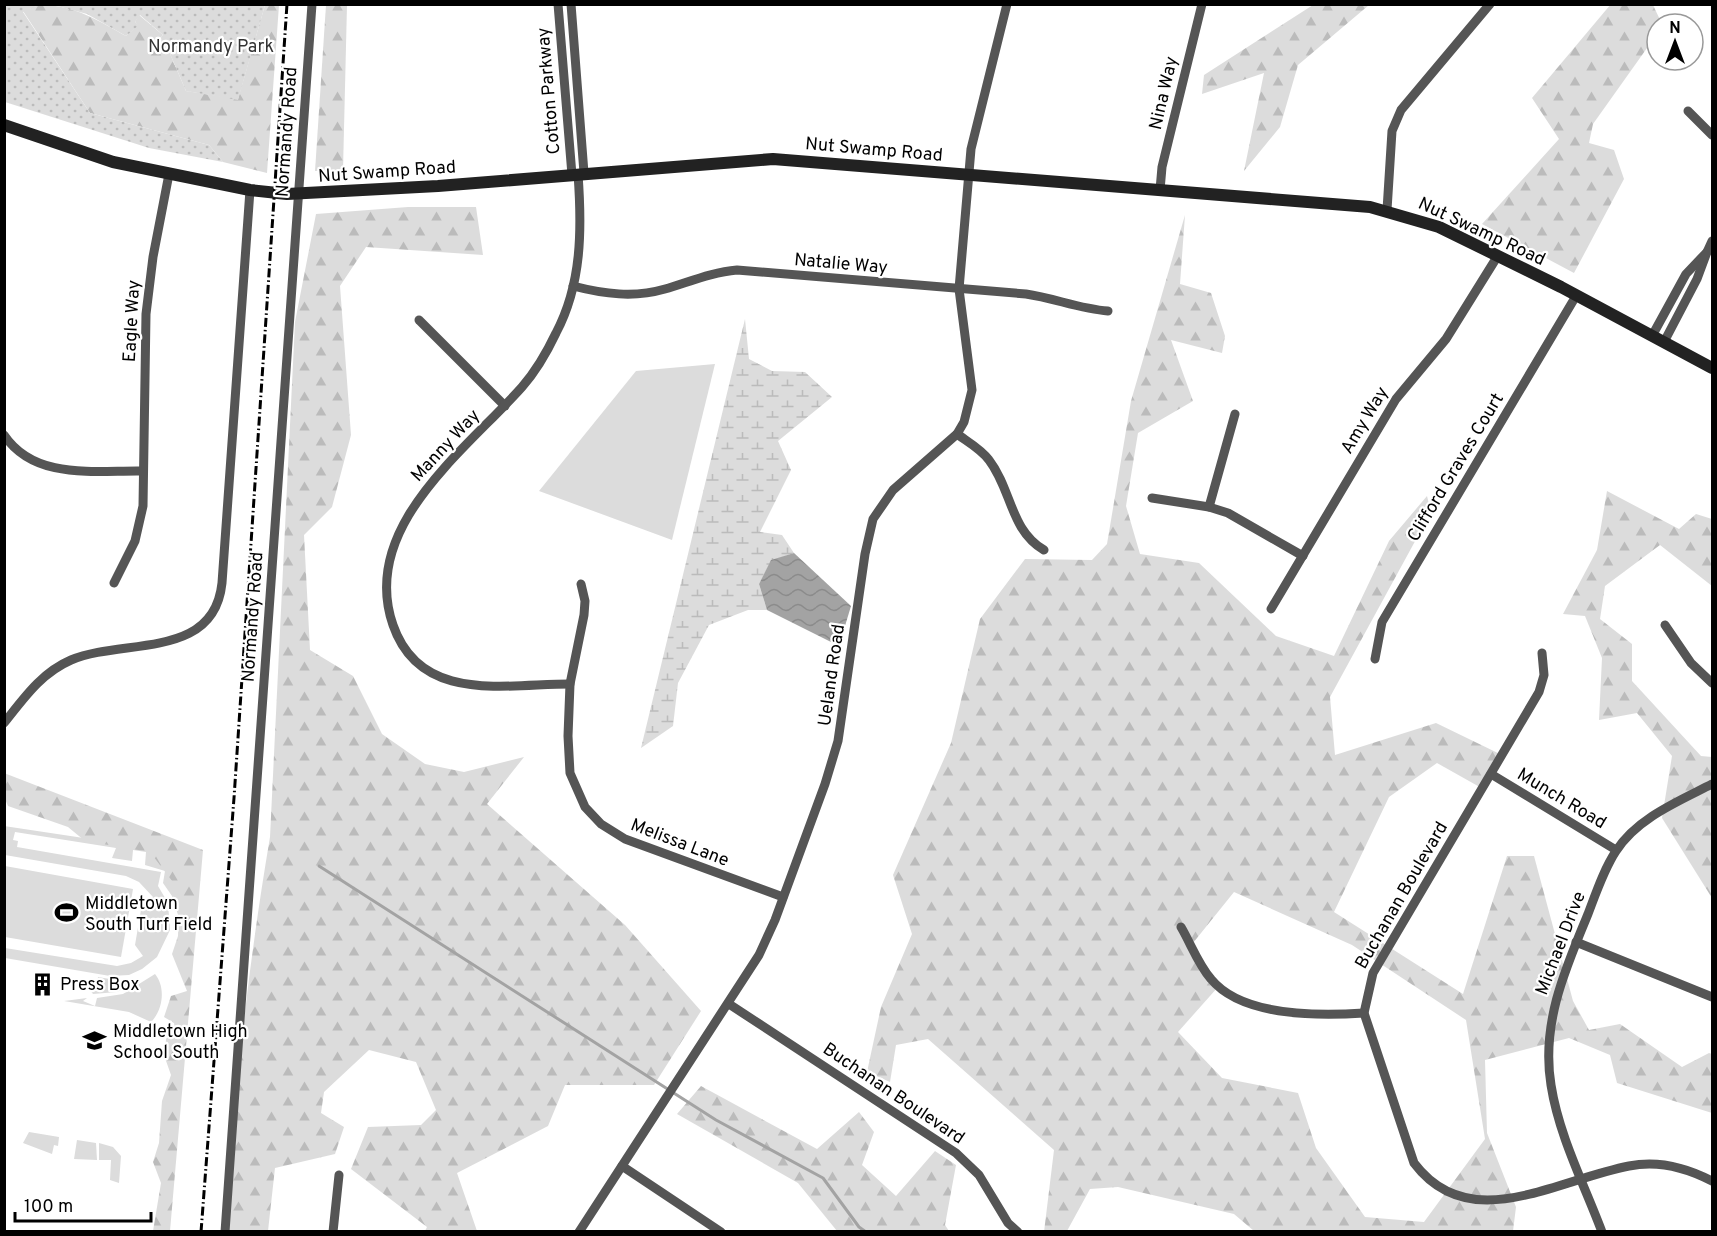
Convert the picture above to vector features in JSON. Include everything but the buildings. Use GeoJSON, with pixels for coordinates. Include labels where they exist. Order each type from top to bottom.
{"type":"FeatureCollection","features":[{"type":"Feature","properties":{"kind":"main road","name":"Nut Swamp Road"},"geometry":{"type":"LineString","coordinates":[[4,125],[90,156],[250,190],[298,194],[773,159],[1344,204],[1387,210],[1439,227],[1713,368]]}},
{"type":"Feature","properties":{"kind":"street","name":"Normandy Road"},"geometry":{"type":"LineString","coordinates":[[225,1232],[312,4]]}},
{"type":"Feature","properties":{"kind":"street","name":"Cotton Parkway"},"geometry":{"type":"LineString","coordinates":[[558,4],[564,75],[578,174]]}},
{"type":"Feature","properties":{"kind":"street","name":"Cotton Parkway"},"geometry":{"type":"LineString","coordinates":[[571,4],[576,73],[578,174]]}},
{"type":"Feature","properties":{"kind":"street","name":"Ueland Road"},"geometry":{"type":"LineString","coordinates":[[579,1232],[759,955],[783,897],[838,741],[865,554],[873,519],[892,490],[957,434],[968,410],[972,381],[959,289],[971,149],[1007,4]]}},
{"type":"Feature","properties":{"kind":"street","name":"Nina Way"},"geometry":{"type":"LineString","coordinates":[[1160,190],[1162,167],[1202,4]]}},
{"type":"Feature","properties":{"kind":"street"},"geometry":{"type":"LineString","coordinates":[[1387,210],[1394,123],[1401,110],[1490,4]]}},
{"type":"Feature","properties":{"kind":"street"},"geometry":{"type":"LineString","coordinates":[[564,75],[576,73]]}},
{"type":"Feature","properties":{"kind":"street"},"geometry":{"type":"LineString","coordinates":[[1688,111],[1713,135]]}},
{"type":"Feature","properties":{"kind":"street","name":"Eagle Way"},"geometry":{"type":"LineString","coordinates":[[114,583],[128,559],[138,531],[143,506],[146,314],[153,257],[170,174]]}},
{"type":"Feature","properties":{"kind":"street","name":"Manny Way"},"geometry":{"type":"LineString","coordinates":[[570,684],[474,686],[451,682],[429,671],[414,658],[399,638],[390,618],[389,575],[396,543],[408,514],[429,484],[524,385],[558,331],[573,286],[580,238],[578,174]]}},
{"type":"Feature","properties":{"kind":"street"},"geometry":{"type":"LineString","coordinates":[[4,723],[35,685],[62,664],[90,654],[184,637],[205,624],[218,605],[222,583],[250,190]]}},
{"type":"Feature","properties":{"kind":"street"},"geometry":{"type":"LineString","coordinates":[[1665,342],[1710,254],[1713,242]]}},
{"type":"Feature","properties":{"kind":"street"},"geometry":{"type":"LineString","coordinates":[[1653,336],[1686,274],[1710,254]]}},
{"type":"Feature","properties":{"kind":"street","name":"Amy Way"},"geometry":{"type":"LineString","coordinates":[[1271,609],[1396,399],[1446,339],[1497,257]]}},
{"type":"Feature","properties":{"kind":"street","name":"Natalie Way"},"geometry":{"type":"LineString","coordinates":[[573,286],[611,294],[638,294],[716,273],[737,270],[1044,297],[1082,308],[1108,311]]}},
{"type":"Feature","properties":{"kind":"street","name":"Clifford Graves Court"},"geometry":{"type":"LineString","coordinates":[[1375,659],[1382,622],[1576,296]]}},
{"type":"Feature","properties":{"kind":"street"},"geometry":{"type":"LineString","coordinates":[[419,320],[505,406]]}},
{"type":"Feature","properties":{"kind":"street"},"geometry":{"type":"LineString","coordinates":[[1209,507],[1235,414]]}},
{"type":"Feature","properties":{"kind":"street"},"geometry":{"type":"LineString","coordinates":[[957,434],[990,461],[1021,529],[1029,540],[1044,550]]}},
{"type":"Feature","properties":{"kind":"street"},"geometry":{"type":"LineString","coordinates":[[4,435],[27,459],[51,468],[143,471]]}},
{"type":"Feature","properties":{"kind":"street"},"geometry":{"type":"LineString","coordinates":[[1152,498],[1209,507],[1236,517],[1303,556]]}},
{"type":"Feature","properties":{"kind":"street","name":"Melissa Lane"},"geometry":{"type":"LineString","coordinates":[[581,584],[585,601],[584,615],[570,684],[567,736],[570,773],[579,796],[594,818],[625,839],[783,897]]}},
{"type":"Feature","properties":{"kind":"street"},"geometry":{"type":"LineString","coordinates":[[1665,625],[1691,663],[1713,683]]}},
{"type":"Feature","properties":{"kind":"street","name":"Buchanan Boulevard"},"geometry":{"type":"LineString","coordinates":[[1364,1013],[1373,973],[1539,692],[1544,675],[1542,653]]}},
{"type":"Feature","properties":{"kind":"street","name":"Munch Road"},"geometry":{"type":"LineString","coordinates":[[1491,774],[1616,850]]}},
{"type":"Feature","properties":{"kind":"street","name":"Michael Drive"},"geometry":{"type":"LineString","coordinates":[[1602,1232],[1557,1116],[1548,1062],[1554,1006],[1576,942],[1616,850],[1658,812],[1713,784]]}},
{"type":"Feature","properties":{"kind":"street"},"geometry":{"type":"LineString","coordinates":[[1181,927],[1211,980],[1231,994],[1292,1013],[1324,1016],[1364,1013],[1414,1163],[1435,1191],[1456,1206],[1464,1208]]}},
{"type":"Feature","properties":{"kind":"street"},"geometry":{"type":"LineString","coordinates":[[1576,942],[1713,997]]}},
{"type":"Feature","properties":{"kind":"street","name":"Buchanan Boulevard"},"geometry":{"type":"LineString","coordinates":[[729,1004],[956,1154],[979,1175],[1008,1223],[1018,1232]]}},
{"type":"Feature","properties":{"kind":"street"},"geometry":{"type":"LineString","coordinates":[[1508,1210],[1582,1181],[1629,1166],[1652,1164],[1680,1168],[1713,1181]]}},
{"type":"Feature","properties":{"kind":"street"},"geometry":{"type":"LineString","coordinates":[[622,1166],[721,1232]]}},
{"type":"Feature","properties":{"kind":"street"},"geometry":{"type":"LineString","coordinates":[[333,1232],[339,1175]]}},
{"type":"Feature","properties":{"kind":"green space"},"geometry":{"type":"Polygon","coordinates":[[[5,4],[39,5],[23,12],[90,113],[209,145],[223,162],[149,148],[5,102],[5,4]]]}},
{"type":"Feature","properties":{"kind":"green space"},"geometry":{"type":"Polygon","coordinates":[[[1611,4],[1653,5],[1656,12],[1645,12],[1645,51],[1593,124],[1589,143],[1614,150],[1624,179],[1574,273],[1482,224],[1559,139],[1532,98],[1611,4]]]}},
{"type":"Feature","properties":{"kind":"green space"},"geometry":{"type":"Polygon","coordinates":[[[39,5],[74,10],[126,36],[138,25],[135,22],[139,15],[163,35],[159,40],[168,49],[186,91],[238,99],[265,5],[279,5],[267,173],[223,162],[209,145],[90,113],[23,11],[39,5]]]}},
{"type":"Feature","properties":{"kind":"green space","name":"Normandy Park"},"geometry":{"type":"Polygon","coordinates":[[[54,5],[265,5],[238,100],[186,91],[168,49],[159,40],[163,35],[140,15],[135,22],[139,25],[126,36],[87,14],[54,5]]]}},
{"type":"Feature","properties":{"kind":"green space"},"geometry":{"type":"Polygon","coordinates":[[[326,5],[347,5],[343,170],[315,171],[326,5]]]}},
{"type":"Feature","properties":{"kind":"green space"},"geometry":{"type":"Polygon","coordinates":[[[1313,5],[1369,5],[1298,65],[1280,127],[1244,171],[1264,73],[1202,94],[1204,75],[1313,5]]]}},
{"type":"Feature","properties":{"kind":"green space"},"geometry":{"type":"Polygon","coordinates":[[[408,207],[476,207],[483,255],[366,247],[340,286],[351,435],[332,507],[304,535],[310,650],[353,676],[382,734],[425,764],[464,772],[524,757],[487,804],[625,925],[701,1011],[654,1085],[565,1085],[548,1126],[457,1173],[477,1231],[425,1231],[427,1227],[351,1169],[368,1127],[421,1125],[436,1110],[416,1062],[369,1050],[324,1092],[321,1113],[344,1127],[335,1154],[275,1168],[268,1231],[227,1232],[233,1133],[243,1034],[270,837],[295,322],[316,214],[408,207]]]}},
{"type":"Feature","properties":{"kind":"green space"},"geometry":{"type":"Polygon","coordinates":[[[1185,215],[1180,284],[1211,293],[1225,336],[1222,353],[1171,340],[1193,401],[1138,433],[1126,506],[1140,554],[1199,563],[1276,636],[1334,656],[1389,541],[1427,496],[1431,512],[1330,697],[1335,755],[1436,723],[1504,756],[1485,790],[1437,763],[1389,797],[1334,912],[1463,994],[1507,856],[1534,856],[1573,1001],[1589,1030],[1620,1024],[1682,1067],[1709,1053],[1712,1054],[1712,1113],[1617,1083],[1610,1055],[1569,1038],[1485,1060],[1487,1133],[1516,1207],[1513,1231],[1254,1231],[1234,1214],[1118,1187],[1090,1189],[1067,1231],[1044,1232],[1054,1150],[928,1039],[896,1045],[890,1082],[867,1072],[881,1007],[912,934],[893,875],[951,743],[980,619],[1025,559],[1092,560],[1107,544],[1131,401],[1185,215]],[[1234,892],[1193,943],[1218,987],[1178,1032],[1222,1078],[1298,1093],[1316,1148],[1365,1217],[1424,1222],[1485,1139],[1466,1020],[1352,945],[1234,892]]]}},
{"type":"Feature","properties":{"kind":"green space"},"geometry":{"type":"Polygon","coordinates":[[[745,319],[749,359],[772,371],[805,372],[832,397],[778,441],[791,470],[760,532],[782,535],[794,553],[771,561],[759,584],[767,610],[748,610],[709,625],[678,683],[673,726],[641,748],[745,319]]]}},
{"type":"Feature","properties":{"kind":"green space"},"geometry":{"type":"Polygon","coordinates":[[[715,364],[672,540],[539,491],[636,371],[715,364]]]}},
{"type":"Feature","properties":{"kind":"green space"},"geometry":{"type":"Polygon","coordinates":[[[1607,491],[1679,529],[1696,514],[1712,519],[1712,586],[1660,545],[1605,586],[1600,619],[1632,644],[1632,681],[1701,756],[1712,757],[1712,898],[1662,818],[1672,756],[1637,713],[1599,720],[1602,658],[1585,616],[1563,614],[1597,550],[1607,491]]]}},
{"type":"Feature","properties":{"kind":"green space"},"geometry":{"type":"Polygon","coordinates":[[[4,773],[203,850],[170,1231],[153,1231],[161,1183],[153,1162],[159,1143],[162,1101],[171,1075],[165,1058],[166,1039],[175,1027],[174,1023],[164,1017],[171,996],[187,991],[172,954],[178,936],[179,890],[150,852],[85,841],[68,827],[8,806],[5,799],[4,773]]]}},
{"type":"Feature","properties":{"kind":"green space"},"geometry":{"type":"Polygon","coordinates":[[[4,826],[150,848],[182,891],[179,918],[172,896],[163,883],[165,871],[145,865],[146,852],[133,850],[132,861],[112,858],[116,848],[15,832],[13,840],[18,841],[17,847],[161,872],[158,886],[168,903],[170,930],[157,957],[142,969],[129,975],[110,976],[5,958],[5,948],[117,966],[131,963],[143,956],[135,945],[142,904],[153,897],[139,882],[126,876],[5,855],[4,826]]]}},
{"type":"Feature","properties":{"kind":"green space","name":"Middletown South Turf Field"},"geometry":{"type":"Polygon","coordinates":[[[5,866],[133,889],[121,957],[5,937],[5,866]]]}},
{"type":"Feature","properties":{"kind":"green space"},"geometry":{"type":"Polygon","coordinates":[[[155,974],[161,985],[162,998],[151,1022],[129,1012],[64,1001],[87,998],[83,1001],[95,1006],[97,998],[123,994],[155,974]]]}},
{"type":"Feature","properties":{"kind":"green space"},"geometry":{"type":"Polygon","coordinates":[[[98,977],[133,983],[117,992],[93,994],[90,990],[96,991],[98,977]]]}},
{"type":"Feature","properties":{"kind":"green space"},"geometry":{"type":"Polygon","coordinates":[[[701,1086],[817,1149],[859,1112],[874,1132],[862,1165],[896,1196],[935,1151],[956,1165],[945,1225],[949,1231],[837,1231],[798,1183],[677,1114],[701,1086]]]}},
{"type":"Feature","properties":{"kind":"green space"},"geometry":{"type":"Polygon","coordinates":[[[29,1132],[59,1137],[58,1146],[54,1145],[52,1154],[23,1143],[29,1132]]]}},
{"type":"Feature","properties":{"kind":"green space"},"geometry":{"type":"Polygon","coordinates":[[[77,1140],[96,1143],[97,1160],[74,1159],[77,1140]]]}},
{"type":"Feature","properties":{"kind":"green space"},"geometry":{"type":"Polygon","coordinates":[[[99,1143],[113,1147],[121,1156],[119,1183],[110,1180],[111,1160],[99,1160],[99,1143]]]}},
{"type":"Feature","properties":{"kind":"water"},"geometry":{"type":"Polygon","coordinates":[[[794,553],[851,606],[839,646],[767,610],[759,584],[771,560],[794,553]]]}},
{"type":"Feature","properties":{"kind":"waterway"},"geometry":{"type":"LineString","coordinates":[[319,866],[716,1120],[823,1178],[859,1227],[866,1232]]}},
{"type":"Feature","properties":{"kind":"railway"},"geometry":{"type":"LineString","coordinates":[[201,1232],[234,798],[287,4]]}},
{"type":"Feature","properties":{"kind":"place","name":"Middletown South Turf Field"},"geometry":{"type":"Point","coordinates":[67,913]}},
{"type":"Feature","properties":{"kind":"place","name":"Press Box"},"geometry":{"type":"Point","coordinates":[42,984]}},
{"type":"Feature","properties":{"kind":"place","name":"Middletown High School South"},"geometry":{"type":"Point","coordinates":[95,1041]}}]}
